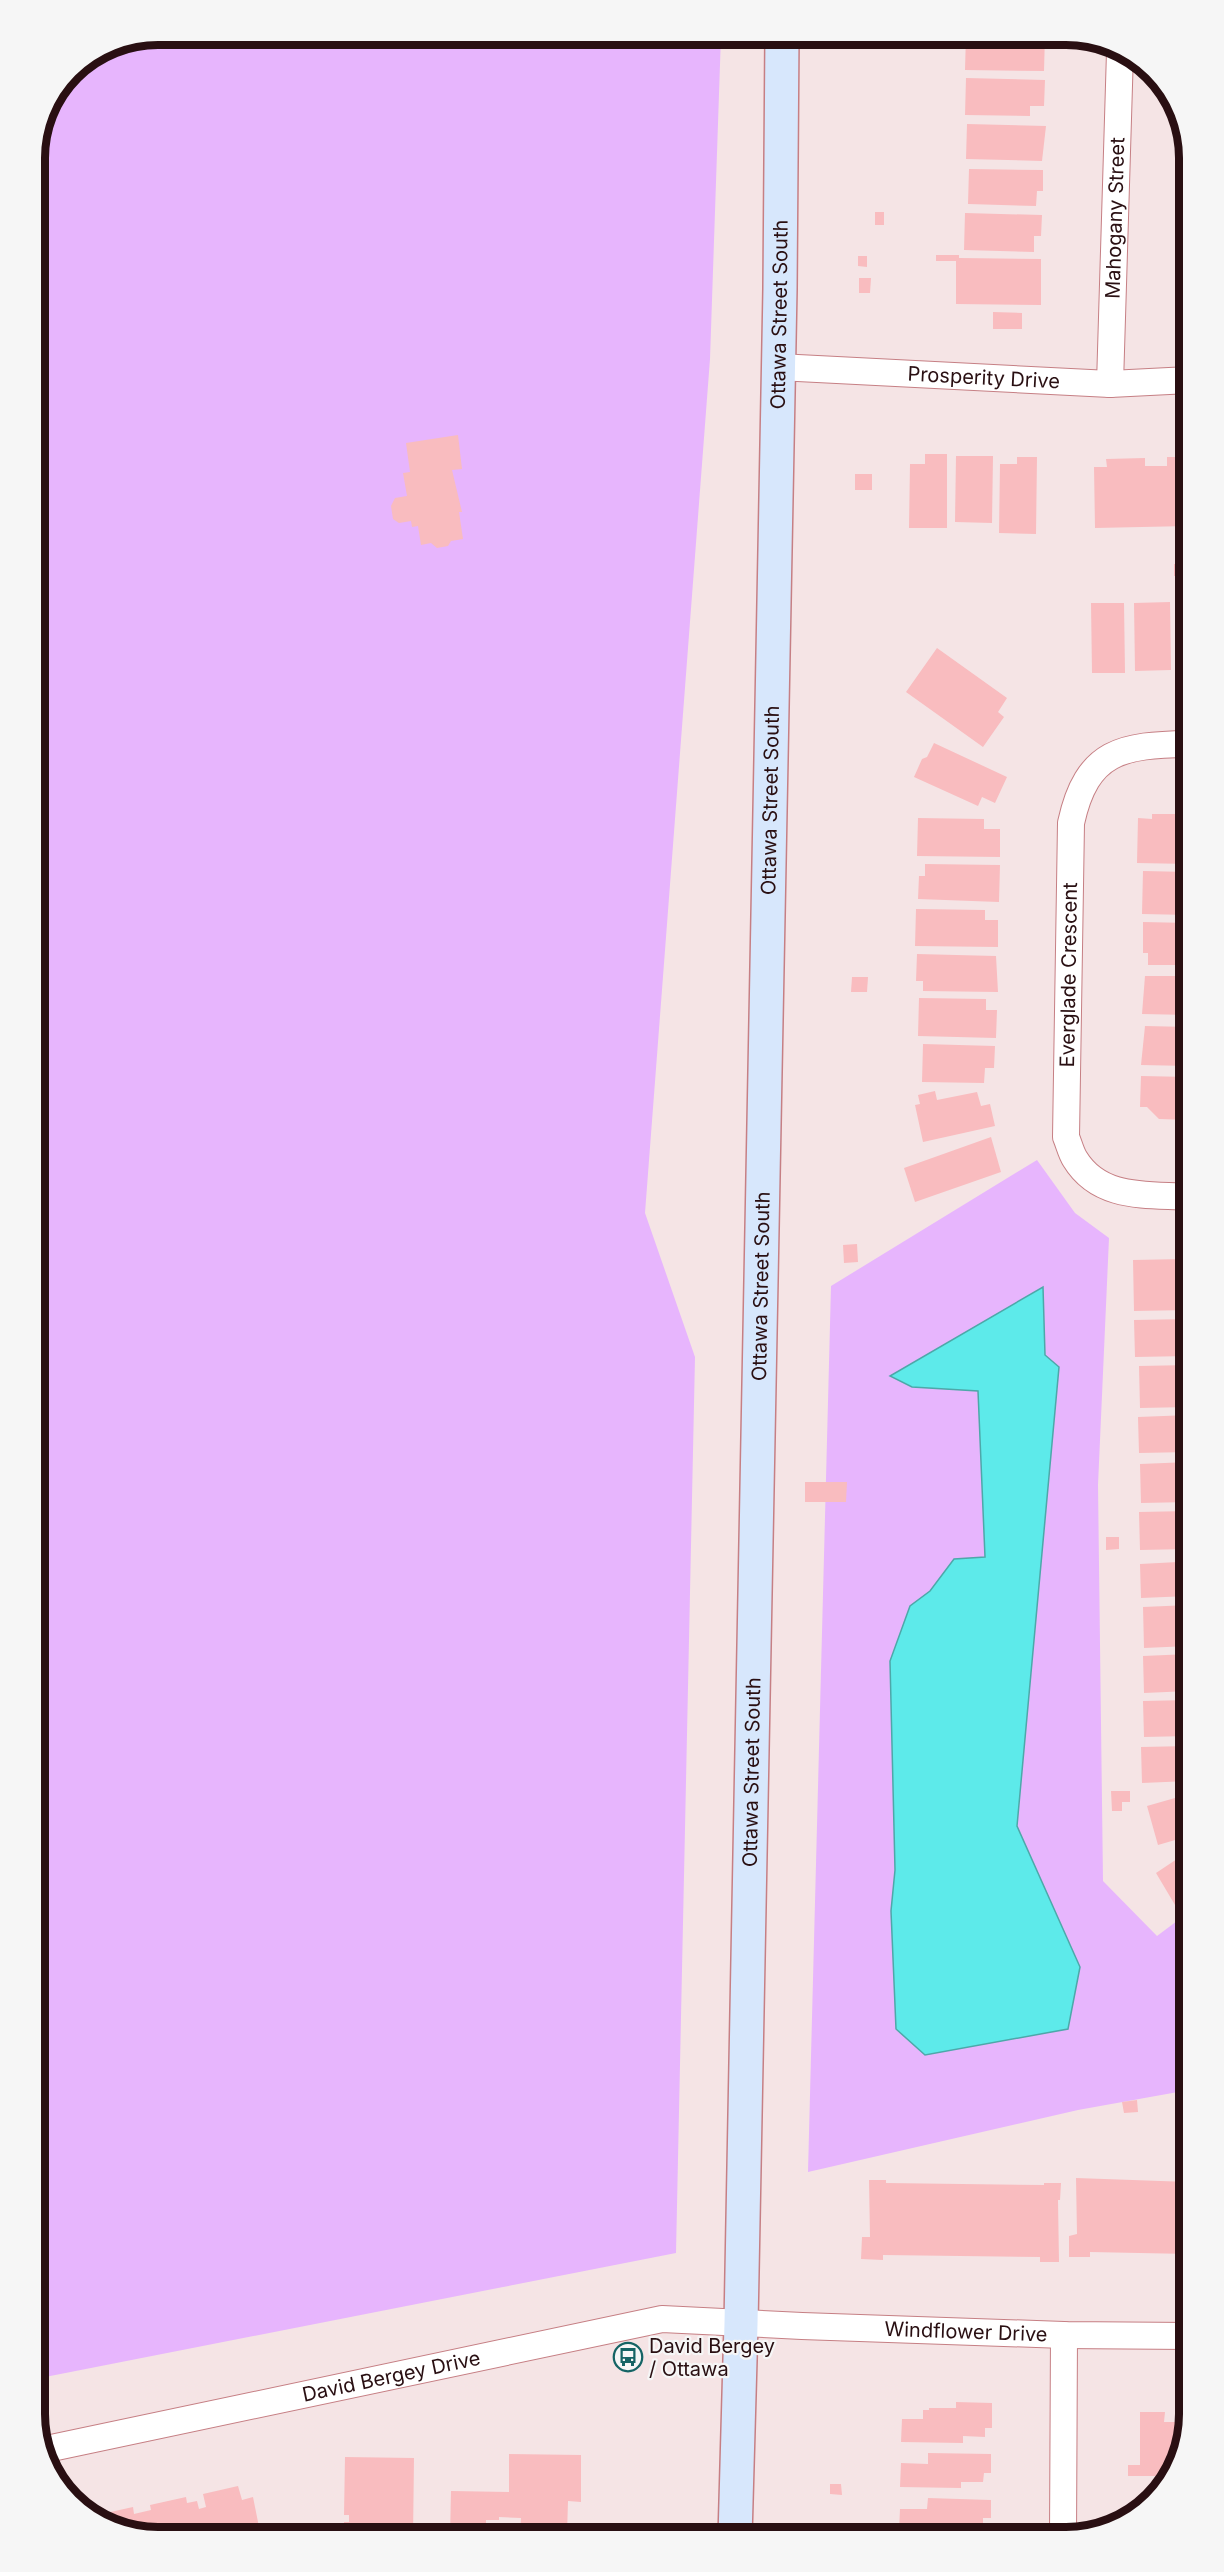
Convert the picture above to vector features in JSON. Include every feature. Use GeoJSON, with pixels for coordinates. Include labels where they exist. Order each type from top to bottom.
{"type":"FeatureCollection","features":[{"type":"Feature","properties":{"kind":"main road","name":"Ottawa Street South"},"geometry":{"type":"LineString","coordinates":[[735,2527],[778,367],[782,45]]}},
{"type":"Feature","properties":{"kind":"street","name":"Mahogany Street"},"geometry":{"type":"LineString","coordinates":[[1110,384],[1120,59]]}},
{"type":"Feature","properties":{"kind":"street","name":"Prosperity Drive"},"geometry":{"type":"LineString","coordinates":[[778,367],[1110,384],[1179,381]]}},
{"type":"Feature","properties":{"kind":"street","name":"Everglade Crescent"},"geometry":{"type":"LineString","coordinates":[[1179,744],[1150,745],[1116,753],[1091,771],[1077,796],[1071,823],[1066,1137],[1075,1159],[1105,1188],[1126,1193],[1179,1196]]}},
{"type":"Feature","properties":{"kind":"street","name":"David Bergey Drive"},"geometry":{"type":"LineString","coordinates":[[50,2448],[662,2319],[741,2324]]}},
{"type":"Feature","properties":{"kind":"street","name":"Windflower Drive"},"geometry":{"type":"LineString","coordinates":[[741,2324],[1064,2335],[1179,2336]]}},
{"type":"Feature","properties":{"kind":"street"},"geometry":{"type":"LineString","coordinates":[[1063,2527],[1064,2335]]}},
{"type":"Feature","properties":{"kind":"shaded area"},"geometry":{"type":"Polygon","coordinates":[[[151,45],[721,45],[710,359],[645,1213],[695,1357],[676,2253],[45,2377],[45,151],[54,115],[64,95],[78,78],[89,68],[108,57],[136,47],[151,45]]]}},
{"type":"Feature","properties":{"kind":"shaded area"},"geometry":{"type":"Polygon","coordinates":[[[1037,1160],[1075,1213],[1109,1238],[1098,1485],[1103,1881],[1157,1936],[1179,1920],[1179,1961],[1176,1964],[1179,1967],[1179,2092],[1078,2110],[808,2172],[831,1286],[1037,1160]]]}},
{"type":"Feature","properties":{"kind":"water"},"geometry":{"type":"Polygon","coordinates":[[[1043,1287],[1045,1355],[1059,1367],[1017,1826],[1080,1967],[1068,2029],[925,2055],[896,2029],[891,1911],[895,1870],[890,1661],[910,1606],[930,1591],[954,1559],[985,1557],[978,1391],[912,1387],[890,1376],[1043,1287]]]}},
{"type":"Feature","properties":{"kind":"building"},"geometry":{"type":"Polygon","coordinates":[[[966,45],[1045,45],[1044,71],[965,70],[966,45]]]}},
{"type":"Feature","properties":{"kind":"building"},"geometry":{"type":"Polygon","coordinates":[[[966,78],[1045,80],[1044,106],[1030,106],[1030,116],[965,115],[966,78]]]}},
{"type":"Feature","properties":{"kind":"building"},"geometry":{"type":"Polygon","coordinates":[[[967,124],[1046,126],[1042,161],[966,159],[967,124]]]}},
{"type":"Feature","properties":{"kind":"building"},"geometry":{"type":"Polygon","coordinates":[[[969,169],[1043,170],[1043,191],[1037,191],[1036,206],[968,204],[969,169]]]}},
{"type":"Feature","properties":{"kind":"building"},"geometry":{"type":"Polygon","coordinates":[[[875,212],[884,212],[884,225],[875,225],[875,212]]]}},
{"type":"Feature","properties":{"kind":"building"},"geometry":{"type":"Polygon","coordinates":[[[965,213],[1042,215],[1041,236],[1034,236],[1034,252],[964,250],[965,213]]]}},
{"type":"Feature","properties":{"kind":"building"},"geometry":{"type":"Polygon","coordinates":[[[936,255],[959,255],[959,258],[1041,259],[1041,305],[956,304],[956,261],[936,261],[936,255]]]}},
{"type":"Feature","properties":{"kind":"building"},"geometry":{"type":"Polygon","coordinates":[[[858,256],[867,256],[867,267],[858,266],[858,256]]]}},
{"type":"Feature","properties":{"kind":"building"},"geometry":{"type":"Polygon","coordinates":[[[859,278],[871,278],[870,293],[859,293],[859,278]]]}},
{"type":"Feature","properties":{"kind":"building"},"geometry":{"type":"Polygon","coordinates":[[[993,312],[1022,313],[1022,329],[993,329],[993,312]]]}},
{"type":"Feature","properties":{"kind":"building"},"geometry":{"type":"Polygon","coordinates":[[[458,435],[462,469],[452,470],[462,512],[459,512],[463,539],[451,541],[448,546],[437,548],[431,543],[421,545],[418,526],[412,527],[411,521],[399,523],[393,519],[391,506],[395,498],[407,496],[403,473],[410,472],[406,443],[458,435]]]}},
{"type":"Feature","properties":{"kind":"building"},"geometry":{"type":"Polygon","coordinates":[[[925,454],[947,454],[947,528],[909,528],[910,464],[925,464],[925,454]]]}},
{"type":"Feature","properties":{"kind":"building"},"geometry":{"type":"Polygon","coordinates":[[[956,456],[993,456],[992,523],[955,522],[956,456]]]}},
{"type":"Feature","properties":{"kind":"building"},"geometry":{"type":"Polygon","coordinates":[[[1017,457],[1037,457],[1036,534],[999,533],[1000,464],[1017,464],[1017,457]]]}},
{"type":"Feature","properties":{"kind":"building"},"geometry":{"type":"Polygon","coordinates":[[[1167,457],[1179,457],[1179,526],[1095,528],[1094,467],[1107,467],[1106,459],[1145,458],[1145,466],[1167,466],[1167,457]]]}},
{"type":"Feature","properties":{"kind":"building"},"geometry":{"type":"Polygon","coordinates":[[[855,474],[872,474],[872,490],[855,490],[855,474]]]}},
{"type":"Feature","properties":{"kind":"building"},"geometry":{"type":"Polygon","coordinates":[[[1174,564],[1179,564],[1179,576],[1174,576],[1174,564]]]}},
{"type":"Feature","properties":{"kind":"building"},"geometry":{"type":"Polygon","coordinates":[[[1170,602],[1171,670],[1135,671],[1134,603],[1170,602]]]}},
{"type":"Feature","properties":{"kind":"building"},"geometry":{"type":"Polygon","coordinates":[[[1091,603],[1124,603],[1125,673],[1092,673],[1091,603]]]}},
{"type":"Feature","properties":{"kind":"building"},"geometry":{"type":"Polygon","coordinates":[[[937,648],[1007,698],[998,712],[1004,717],[983,747],[906,692],[937,648]]]}},
{"type":"Feature","properties":{"kind":"building"},"geometry":{"type":"Polygon","coordinates":[[[934,743],[1007,777],[995,803],[982,797],[978,806],[914,777],[922,759],[927,757],[934,743]]]}},
{"type":"Feature","properties":{"kind":"building"},"geometry":{"type":"Polygon","coordinates":[[[1152,814],[1179,814],[1179,864],[1137,863],[1138,818],[1152,819],[1152,814]]]}},
{"type":"Feature","properties":{"kind":"building"},"geometry":{"type":"Polygon","coordinates":[[[918,818],[984,819],[984,829],[1000,829],[1000,857],[917,856],[918,818]]]}},
{"type":"Feature","properties":{"kind":"building"},"geometry":{"type":"Polygon","coordinates":[[[925,864],[1000,865],[999,902],[918,899],[919,876],[925,876],[925,864]]]}},
{"type":"Feature","properties":{"kind":"building"},"geometry":{"type":"Polygon","coordinates":[[[1143,871],[1179,872],[1179,915],[1142,914],[1143,871]]]}},
{"type":"Feature","properties":{"kind":"building"},"geometry":{"type":"Polygon","coordinates":[[[916,909],[985,910],[985,920],[998,920],[998,947],[915,946],[916,909]]]}},
{"type":"Feature","properties":{"kind":"building"},"geometry":{"type":"Polygon","coordinates":[[[1143,922],[1179,923],[1179,965],[1148,965],[1148,953],[1143,953],[1143,922]]]}},
{"type":"Feature","properties":{"kind":"building"},"geometry":{"type":"Polygon","coordinates":[[[917,954],[996,956],[998,992],[923,991],[923,981],[916,981],[917,954]]]}},
{"type":"Feature","properties":{"kind":"building"},"geometry":{"type":"Polygon","coordinates":[[[1145,976],[1179,976],[1179,1015],[1142,1014],[1145,976]]]}},
{"type":"Feature","properties":{"kind":"building"},"geometry":{"type":"Polygon","coordinates":[[[852,977],[868,977],[867,992],[851,992],[852,977]]]}},
{"type":"Feature","properties":{"kind":"building"},"geometry":{"type":"Polygon","coordinates":[[[919,998],[986,999],[986,1010],[997,1010],[996,1038],[918,1036],[919,998]]]}},
{"type":"Feature","properties":{"kind":"building"},"geometry":{"type":"Polygon","coordinates":[[[1145,1026],[1179,1027],[1179,1066],[1141,1065],[1145,1026]]]}},
{"type":"Feature","properties":{"kind":"building"},"geometry":{"type":"Polygon","coordinates":[[[923,1044],[995,1046],[994,1068],[985,1068],[984,1083],[922,1082],[923,1044]]]}},
{"type":"Feature","properties":{"kind":"building"},"geometry":{"type":"Polygon","coordinates":[[[1141,1076],[1179,1077],[1179,1120],[1159,1119],[1147,1107],[1140,1107],[1141,1076]]]}},
{"type":"Feature","properties":{"kind":"building"},"geometry":{"type":"Polygon","coordinates":[[[935,1091],[937,1100],[977,1092],[981,1106],[990,1104],[995,1126],[923,1142],[915,1105],[920,1104],[918,1095],[935,1091]]]}},
{"type":"Feature","properties":{"kind":"building"},"geometry":{"type":"Polygon","coordinates":[[[991,1137],[1001,1172],[915,1202],[904,1168],[991,1137]]]}},
{"type":"Feature","properties":{"kind":"building"},"geometry":{"type":"Polygon","coordinates":[[[857,1244],[858,1262],[844,1263],[843,1245],[857,1244]]]}},
{"type":"Feature","properties":{"kind":"building"},"geometry":{"type":"Polygon","coordinates":[[[1179,1259],[1179,1310],[1134,1311],[1133,1260],[1179,1259]]]}},
{"type":"Feature","properties":{"kind":"building"},"geometry":{"type":"Polygon","coordinates":[[[1179,1319],[1179,1356],[1135,1357],[1134,1320],[1179,1319]]]}},
{"type":"Feature","properties":{"kind":"building"},"geometry":{"type":"Polygon","coordinates":[[[1179,1365],[1179,1407],[1140,1408],[1139,1366],[1179,1365]]]}},
{"type":"Feature","properties":{"kind":"building"},"geometry":{"type":"Polygon","coordinates":[[[1179,1415],[1179,1452],[1139,1453],[1138,1417],[1179,1415]]]}},
{"type":"Feature","properties":{"kind":"building"},"geometry":{"type":"Polygon","coordinates":[[[1179,1462],[1179,1502],[1141,1503],[1140,1464],[1179,1462]]]}},
{"type":"Feature","properties":{"kind":"building"},"geometry":{"type":"Polygon","coordinates":[[[805,1482],[847,1482],[846,1502],[805,1502],[805,1482]]]}},
{"type":"Feature","properties":{"kind":"building"},"geometry":{"type":"Polygon","coordinates":[[[1179,1511],[1179,1549],[1140,1550],[1139,1512],[1179,1511]]]}},
{"type":"Feature","properties":{"kind":"building"},"geometry":{"type":"Polygon","coordinates":[[[1106,1537],[1119,1537],[1119,1549],[1106,1550],[1106,1537]]]}},
{"type":"Feature","properties":{"kind":"building"},"geometry":{"type":"Polygon","coordinates":[[[1179,1560],[1179,1596],[1141,1598],[1140,1564],[1178,1562],[1179,1560]]]}},
{"type":"Feature","properties":{"kind":"building"},"geometry":{"type":"Polygon","coordinates":[[[1179,1605],[1179,1646],[1144,1648],[1143,1607],[1179,1605]]]}},
{"type":"Feature","properties":{"kind":"building"},"geometry":{"type":"Polygon","coordinates":[[[1179,1654],[1179,1691],[1144,1693],[1143,1656],[1179,1654]]]}},
{"type":"Feature","properties":{"kind":"building"},"geometry":{"type":"Polygon","coordinates":[[[1179,1700],[1179,1736],[1144,1737],[1143,1701],[1179,1700]]]}},
{"type":"Feature","properties":{"kind":"building"},"geometry":{"type":"Polygon","coordinates":[[[1179,1746],[1179,1781],[1142,1783],[1141,1747],[1179,1746]]]}},
{"type":"Feature","properties":{"kind":"building"},"geometry":{"type":"Polygon","coordinates":[[[1111,1791],[1130,1791],[1130,1802],[1122,1802],[1122,1811],[1112,1811],[1111,1791]]]}},
{"type":"Feature","properties":{"kind":"building"},"geometry":{"type":"Polygon","coordinates":[[[1179,1797],[1179,1839],[1158,1845],[1147,1806],[1179,1797]]]}},
{"type":"Feature","properties":{"kind":"building"},"geometry":{"type":"Polygon","coordinates":[[[1179,1858],[1179,1903],[1175,1905],[1156,1873],[1179,1858]]]}},
{"type":"Feature","properties":{"kind":"building"},"geometry":{"type":"Polygon","coordinates":[[[1137,2100],[1138,2112],[1124,2113],[1122,2102],[1137,2100]]]}},
{"type":"Feature","properties":{"kind":"building"},"geometry":{"type":"Polygon","coordinates":[[[1076,2178],[1179,2182],[1179,2254],[1090,2252],[1090,2257],[1069,2257],[1069,2236],[1077,2234],[1076,2178]]]}},
{"type":"Feature","properties":{"kind":"building"},"geometry":{"type":"Polygon","coordinates":[[[869,2180],[886,2180],[886,2183],[1044,2185],[1044,2183],[1061,2183],[1060,2200],[1058,2200],[1059,2262],[1040,2262],[1040,2257],[883,2255],[883,2260],[861,2259],[862,2237],[870,2237],[869,2180]]]}},
{"type":"Feature","properties":{"kind":"building"},"geometry":{"type":"Polygon","coordinates":[[[956,2402],[992,2403],[992,2428],[985,2428],[985,2437],[963,2436],[963,2443],[901,2442],[902,2419],[923,2419],[923,2410],[956,2408],[956,2402]]]}},
{"type":"Feature","properties":{"kind":"building"},"geometry":{"type":"Polygon","coordinates":[[[1140,2412],[1165,2412],[1164,2422],[1178,2422],[1175,2443],[1167,2464],[1161,2476],[1128,2476],[1128,2465],[1140,2465],[1140,2412]]]}},
{"type":"Feature","properties":{"kind":"building"},"geometry":{"type":"Polygon","coordinates":[[[928,2453],[991,2454],[991,2473],[984,2473],[983,2482],[961,2482],[961,2488],[900,2487],[901,2463],[928,2464],[928,2453]]]}},
{"type":"Feature","properties":{"kind":"building"},"geometry":{"type":"Polygon","coordinates":[[[509,2454],[581,2455],[581,2502],[568,2501],[567,2527],[520,2527],[521,2518],[499,2517],[499,2520],[486,2520],[486,2527],[450,2527],[451,2491],[509,2492],[509,2454]]]}},
{"type":"Feature","properties":{"kind":"building"},"geometry":{"type":"Polygon","coordinates":[[[345,2457],[414,2458],[413,2527],[344,2527],[344,2522],[349,2522],[349,2515],[344,2515],[345,2457]]]}},
{"type":"Feature","properties":{"kind":"building"},"geometry":{"type":"Polygon","coordinates":[[[830,2484],[841,2484],[842,2495],[830,2494],[830,2484]]]}},
{"type":"Feature","properties":{"kind":"building"},"geometry":{"type":"Polygon","coordinates":[[[238,2486],[242,2500],[253,2497],[259,2527],[151,2527],[122,2521],[105,2513],[133,2507],[134,2514],[151,2510],[150,2505],[186,2497],[187,2503],[197,2501],[199,2509],[206,2507],[203,2494],[238,2486]]]}},
{"type":"Feature","properties":{"kind":"building"},"geometry":{"type":"Polygon","coordinates":[[[928,2498],[991,2500],[991,2518],[983,2518],[983,2527],[899,2527],[900,2509],[927,2509],[928,2498]]]}},
{"type":"Feature","properties":{"kind":"place","name":"David Bergey / Ottawa"},"geometry":{"type":"Point","coordinates":[628,2357]}}]}
